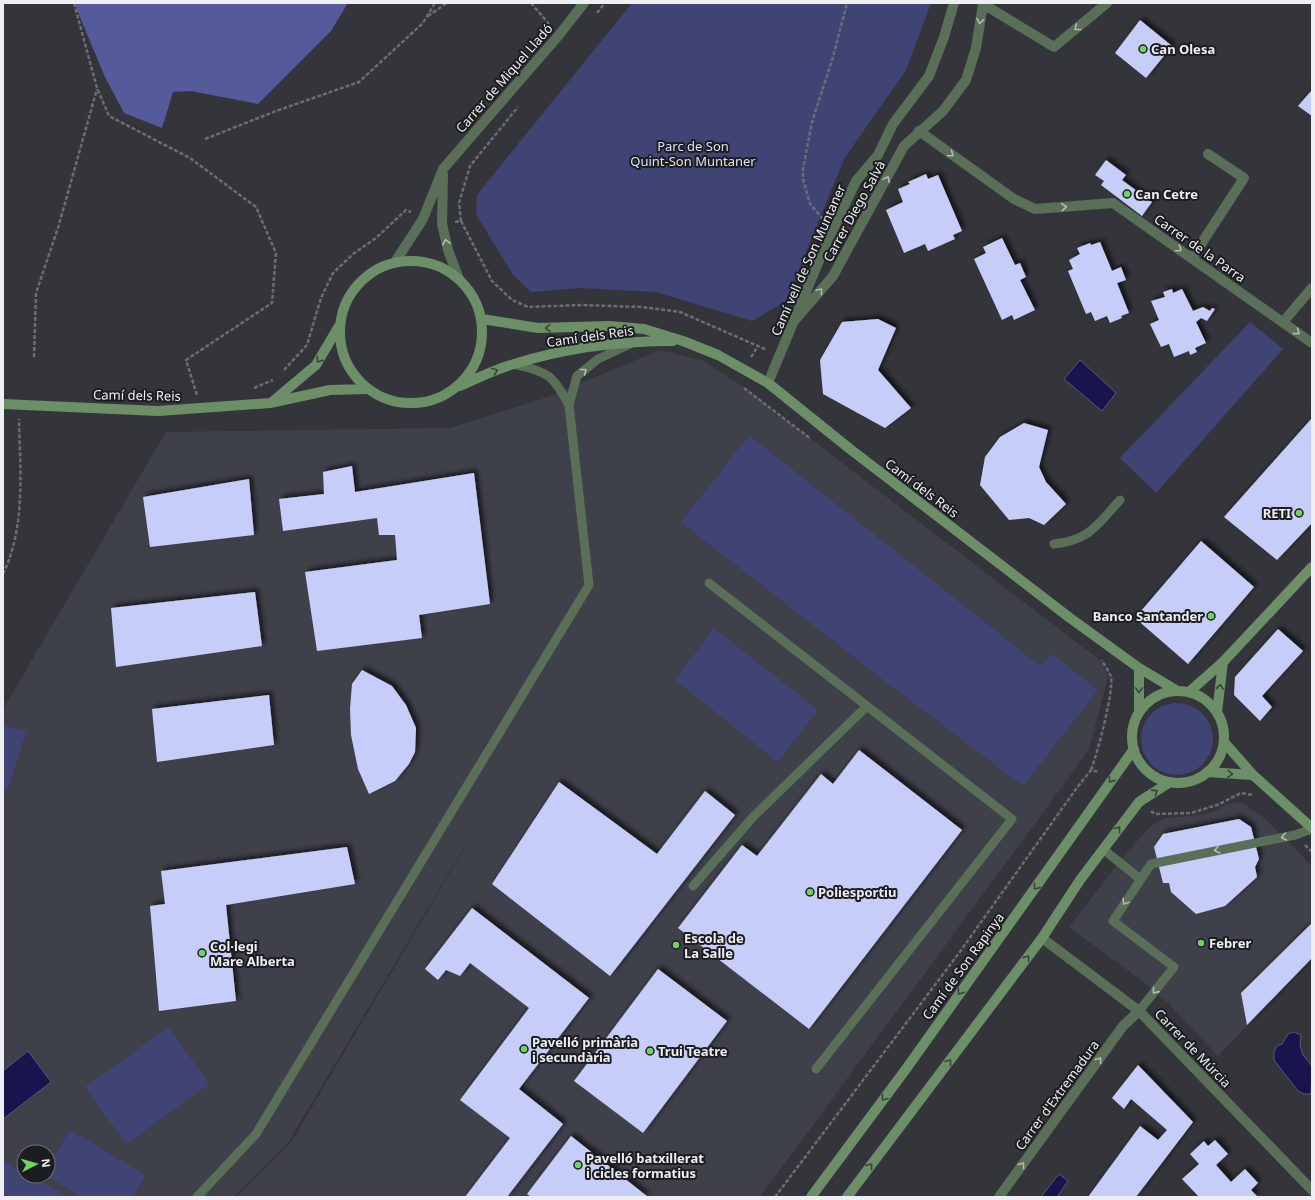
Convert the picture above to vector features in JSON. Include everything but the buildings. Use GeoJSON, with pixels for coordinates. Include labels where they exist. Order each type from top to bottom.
{"type":"FeatureCollection","features":[{"type":"Feature","properties":{"kind":"street","name":"Carrer de Miquel Lladó"},"geometry":{"type":"LineString","coordinates":[[395,262],[423,219],[443,169],[559,35],[584,3]]}},
{"type":"Feature","properties":{"kind":"street","name":"Camí vell de Son Muntaner"},"geometry":{"type":"LineString","coordinates":[[768,383],[856,181],[878,154],[893,124],[929,76],[944,37],[954,3]]}},
{"type":"Feature","properties":{"kind":"street","name":"Carrer Diego Salvà"},"geometry":{"type":"LineString","coordinates":[[795,320],[833,276],[904,146],[943,111],[966,80],[976,48],[983,4],[1054,47],[1108,3]]}},
{"type":"Feature","properties":{"kind":"street","name":"Carrer de la Parra"},"geometry":{"type":"LineString","coordinates":[[919,131],[1014,199],[1035,209],[1113,203],[1312,343]]}},
{"type":"Feature","properties":{"kind":"street"},"geometry":{"type":"LineString","coordinates":[[1192,258],[1244,178],[1208,154]]}},
{"type":"Feature","properties":{"kind":"street"},"geometry":{"type":"LineString","coordinates":[[443,169],[442,224],[448,250],[459,279]]}},
{"type":"Feature","properties":{"kind":"street"},"geometry":{"type":"LineString","coordinates":[[270,403],[316,365],[339,326],[344,304],[356,285],[374,270],[395,262],[417,260],[440,266],[459,279],[474,297],[482,319],[482,343],[474,366],[459,386],[438,399],[413,404],[388,400],[366,389],[350,370],[341,349],[339,326]]}},
{"type":"Feature","properties":{"kind":"street"},"geometry":{"type":"LineString","coordinates":[[1283,322],[1312,288]]}},
{"type":"Feature","properties":{"kind":"street","name":"Camí dels Reis"},"geometry":{"type":"LineString","coordinates":[[482,319],[538,328],[609,326],[644,329],[683,341],[718,355],[768,383],[850,449],[1051,603],[1139,668],[1176,690]]}},
{"type":"Feature","properties":{"kind":"street","name":"Camí dels Reis"},"geometry":{"type":"LineString","coordinates":[[459,386],[512,364],[565,350],[637,341],[683,341]]}},
{"type":"Feature","properties":{"kind":"street","name":"Camí dels Reis"},"geometry":{"type":"LineString","coordinates":[[3,404],[158,411],[270,403],[330,390],[366,389]]}},
{"type":"Feature","properties":{"kind":"street"},"geometry":{"type":"LineString","coordinates":[[1189,692],[1222,662],[1312,567]]}},
{"type":"Feature","properties":{"kind":"street"},"geometry":{"type":"LineString","coordinates":[[1217,712],[1222,662]]}},
{"type":"Feature","properties":{"kind":"street"},"geometry":{"type":"LineString","coordinates":[[1139,668],[1139,712]]}},
{"type":"Feature","properties":{"kind":"street"},"geometry":{"type":"LineString","coordinates":[[1176,690],[1189,692],[1200,696],[1210,703],[1217,712],[1223,726],[1224,742],[1221,754],[1207,772],[1196,779],[1183,782],[1170,782],[1158,778],[1147,771],[1139,761],[1134,749],[1132,736],[1134,724],[1139,712],[1150,700],[1163,693],[1176,690]]}},
{"type":"Feature","properties":{"kind":"street"},"geometry":{"type":"LineString","coordinates":[[1224,742],[1253,775],[1312,828]]}},
{"type":"Feature","properties":{"kind":"street","name":"Camí de Son Rapinya"},"geometry":{"type":"LineString","coordinates":[[811,1197],[906,1069],[1134,749]]}},
{"type":"Feature","properties":{"kind":"street"},"geometry":{"type":"LineString","coordinates":[[1207,772],[1253,775]]}},
{"type":"Feature","properties":{"kind":"street"},"geometry":{"type":"LineString","coordinates":[[847,1197],[1042,938],[1080,880],[1139,802],[1170,782]]}},
{"type":"Feature","properties":{"kind":"street","name":"Carrer de Múrcia"},"geometry":{"type":"LineString","coordinates":[[1042,938],[1139,1011],[1312,1190]]}},
{"type":"Feature","properties":{"kind":"street","name":"Carrer d'Extremadura"},"geometry":{"type":"LineString","coordinates":[[999,1197],[1123,1026],[1139,1011]]}},
{"type":"Feature","properties":{"kind":"lane"},"geometry":{"type":"LineString","coordinates":[[569,405],[578,376],[598,360],[637,341]]}},
{"type":"Feature","properties":{"kind":"lane"},"geometry":{"type":"LineString","coordinates":[[197,1197],[256,1134],[589,586],[569,405],[556,382],[541,371],[512,364]]}},
{"type":"Feature","properties":{"kind":"lane"},"geometry":{"type":"LineString","coordinates":[[1054,544],[1075,541],[1085,536],[1120,500]]}},
{"type":"Feature","properties":{"kind":"lane"},"geometry":{"type":"LineString","coordinates":[[709,583],[1012,819],[816,1069]]}},
{"type":"Feature","properties":{"kind":"lane"},"geometry":{"type":"LineString","coordinates":[[693,886],[753,817],[867,706]]}},
{"type":"Feature","properties":{"kind":"lane"},"geometry":{"type":"LineString","coordinates":[[1139,1011],[1174,967],[1113,921],[1151,864],[1295,835],[1312,828]]}},
{"type":"Feature","properties":{"kind":"lane"},"geometry":{"type":"LineString","coordinates":[[1103,849],[1140,879]]}},
{"type":"Feature","properties":{"kind":"path"},"geometry":{"type":"LineString","coordinates":[[74,3],[97,88],[109,116],[190,158],[256,207],[276,253],[272,303],[186,360],[201,408]]}},
{"type":"Feature","properties":{"kind":"path"},"geometry":{"type":"LineString","coordinates":[[205,139],[276,111],[359,82],[423,23],[435,3]]}},
{"type":"Feature","properties":{"kind":"path"},"geometry":{"type":"LineString","coordinates":[[426,18],[447,3]]}},
{"type":"Feature","properties":{"kind":"path"},"geometry":{"type":"LineString","coordinates":[[531,3],[559,35]]}},
{"type":"Feature","properties":{"kind":"path"},"geometry":{"type":"LineString","coordinates":[[596,14],[605,3]]}},
{"type":"Feature","properties":{"kind":"path"},"geometry":{"type":"LineString","coordinates":[[834,229],[810,204],[803,179],[803,169],[812,122],[833,57],[847,3]]}},
{"type":"Feature","properties":{"kind":"path"},"geometry":{"type":"LineString","coordinates":[[34,357],[36,293],[58,228],[97,88]]}},
{"type":"Feature","properties":{"kind":"path"},"geometry":{"type":"LineString","coordinates":[[520,106],[470,166],[459,203],[461,221],[492,281],[512,300],[528,307],[581,305],[642,307],[680,312],[780,356]]}},
{"type":"Feature","properties":{"kind":"path"},"geometry":{"type":"LineString","coordinates":[[282,372],[307,345],[321,298],[333,273],[353,254],[376,238],[406,210],[423,219]]}},
{"type":"Feature","properties":{"kind":"path"},"geometry":{"type":"LineString","coordinates":[[442,224],[461,221]]}},
{"type":"Feature","properties":{"kind":"path"},"geometry":{"type":"LineString","coordinates":[[758,346],[734,381],[816,443]]}},
{"type":"Feature","properties":{"kind":"path"},"geometry":{"type":"LineString","coordinates":[[252,390],[277,378]]}},
{"type":"Feature","properties":{"kind":"path"},"geometry":{"type":"LineString","coordinates":[[3,574],[10,560],[21,504],[19,404]]}},
{"type":"Feature","properties":{"kind":"path"},"geometry":{"type":"LineString","coordinates":[[1091,770],[1104,725],[1111,677],[1101,658]]}},
{"type":"Feature","properties":{"kind":"shaded area"},"geometry":{"type":"Polygon","coordinates":[[[74,3],[348,3],[331,31],[258,104],[191,91],[173,92],[162,128],[124,113],[105,77],[74,3]]]}},
{"type":"Feature","properties":{"kind":"shaded area"},"geometry":{"type":"Polygon","coordinates":[[[660,350],[704,361],[739,384],[1101,661],[1108,677],[1089,750],[760,1197],[236,1197],[292,1141],[507,776],[289,1141],[234,1197],[3,1197],[3,709],[166,432],[450,428],[548,397],[660,350]]]}},
{"type":"Feature","properties":{"kind":"shaded area"},"geometry":{"type":"Polygon","coordinates":[[[1080,360],[1116,393],[1102,411],[1064,379],[1080,360]]]}},
{"type":"Feature","properties":{"kind":"shaded area","name":"Febrer"},"geometry":{"type":"Polygon","coordinates":[[[1240,802],[1262,816],[1312,866],[1312,958],[1218,1056],[1169,1004],[1145,983],[1069,927],[1128,851],[1153,824],[1166,818],[1208,814],[1226,805],[1240,802]]]}},
{"type":"Feature","properties":{"kind":"shaded area"},"geometry":{"type":"Polygon","coordinates":[[[1294,1032],[1301,1035],[1300,1046],[1303,1055],[1312,1066],[1311,1094],[1304,1094],[1298,1091],[1274,1060],[1274,1052],[1277,1046],[1282,1044],[1288,1034],[1294,1032]]]}},
{"type":"Feature","properties":{"kind":"shaded area"},"geometry":{"type":"Polygon","coordinates":[[[28,1051],[51,1082],[3,1119],[3,1071],[28,1051]]]}},
{"type":"Feature","properties":{"kind":"shaded area"},"geometry":{"type":"Polygon","coordinates":[[[1059,1174],[1068,1181],[1057,1197],[1041,1197],[1059,1174]]]}},
{"type":"Feature","properties":{"kind":"green space","name":"Parc de Son Quint-Son Muntaner"},"geometry":{"type":"Polygon","coordinates":[[[632,3],[931,3],[906,70],[844,159],[786,301],[752,321],[656,292],[580,288],[531,292],[513,275],[476,214],[477,195],[632,3]]]}},
{"type":"Feature","properties":{"kind":"green space"},"geometry":{"type":"Polygon","coordinates":[[[1250,322],[1283,349],[1156,493],[1120,458],[1250,322]]]}},
{"type":"Feature","properties":{"kind":"green space"},"geometry":{"type":"Polygon","coordinates":[[[749,435],[1040,666],[1052,654],[1098,690],[1023,786],[891,686],[681,522],[749,435]]]}},
{"type":"Feature","properties":{"kind":"green space"},"geometry":{"type":"Polygon","coordinates":[[[714,628],[818,710],[778,762],[675,680],[714,628]]]}},
{"type":"Feature","properties":{"kind":"green space"},"geometry":{"type":"Polygon","coordinates":[[[1177,703],[1197,709],[1207,719],[1213,739],[1207,759],[1197,769],[1177,775],[1157,769],[1147,759],[1141,739],[1147,719],[1157,709],[1177,703]]]}},
{"type":"Feature","properties":{"kind":"green space"},"geometry":{"type":"Polygon","coordinates":[[[3,725],[26,732],[8,789],[3,787],[3,725]]]}},
{"type":"Feature","properties":{"kind":"green space"},"geometry":{"type":"Polygon","coordinates":[[[169,1027],[209,1084],[126,1144],[85,1087],[169,1027]]]}},
{"type":"Feature","properties":{"kind":"green space"},"geometry":{"type":"Polygon","coordinates":[[[70,1130],[146,1175],[133,1197],[82,1197],[56,1181],[56,1154],[70,1130]]]}},
{"type":"Feature","properties":{"kind":"green space"},"geometry":{"type":"Polygon","coordinates":[[[3,1160],[16,1167],[16,1184],[46,1184],[69,1197],[3,1197],[3,1160]]]}},
{"type":"Feature","properties":{"kind":"place","name":"Can Olesa"},"geometry":{"type":"Point","coordinates":[1143,49]}},
{"type":"Feature","properties":{"kind":"place","name":"Can Cetre"},"geometry":{"type":"Point","coordinates":[1127,194]}},
{"type":"Feature","properties":{"kind":"place","name":"RETI"},"geometry":{"type":"Point","coordinates":[1299,513]}},
{"type":"Feature","properties":{"kind":"place","name":"Banco Santander"},"geometry":{"type":"Point","coordinates":[1211,616]}},
{"type":"Feature","properties":{"kind":"place","name":"Poliesportiu"},"geometry":{"type":"Point","coordinates":[810,892]}},
{"type":"Feature","properties":{"kind":"place","name":"Febrer"},"geometry":{"type":"Point","coordinates":[1201,943]}},
{"type":"Feature","properties":{"kind":"place","name":"Escola de La Salle"},"geometry":{"type":"Point","coordinates":[676,945]}},
{"type":"Feature","properties":{"kind":"place","name":"Col·legi Mare Alberta"},"geometry":{"type":"Point","coordinates":[202,953]}},
{"type":"Feature","properties":{"kind":"place","name":"Pavelló primària i secundària"},"geometry":{"type":"Point","coordinates":[524,1049]}},
{"type":"Feature","properties":{"kind":"place","name":"Trui Teatre"},"geometry":{"type":"Point","coordinates":[650,1051]}},
{"type":"Feature","properties":{"kind":"place","name":"Pavelló batxillerat i cicles formatius"},"geometry":{"type":"Point","coordinates":[578,1165]}}]}
